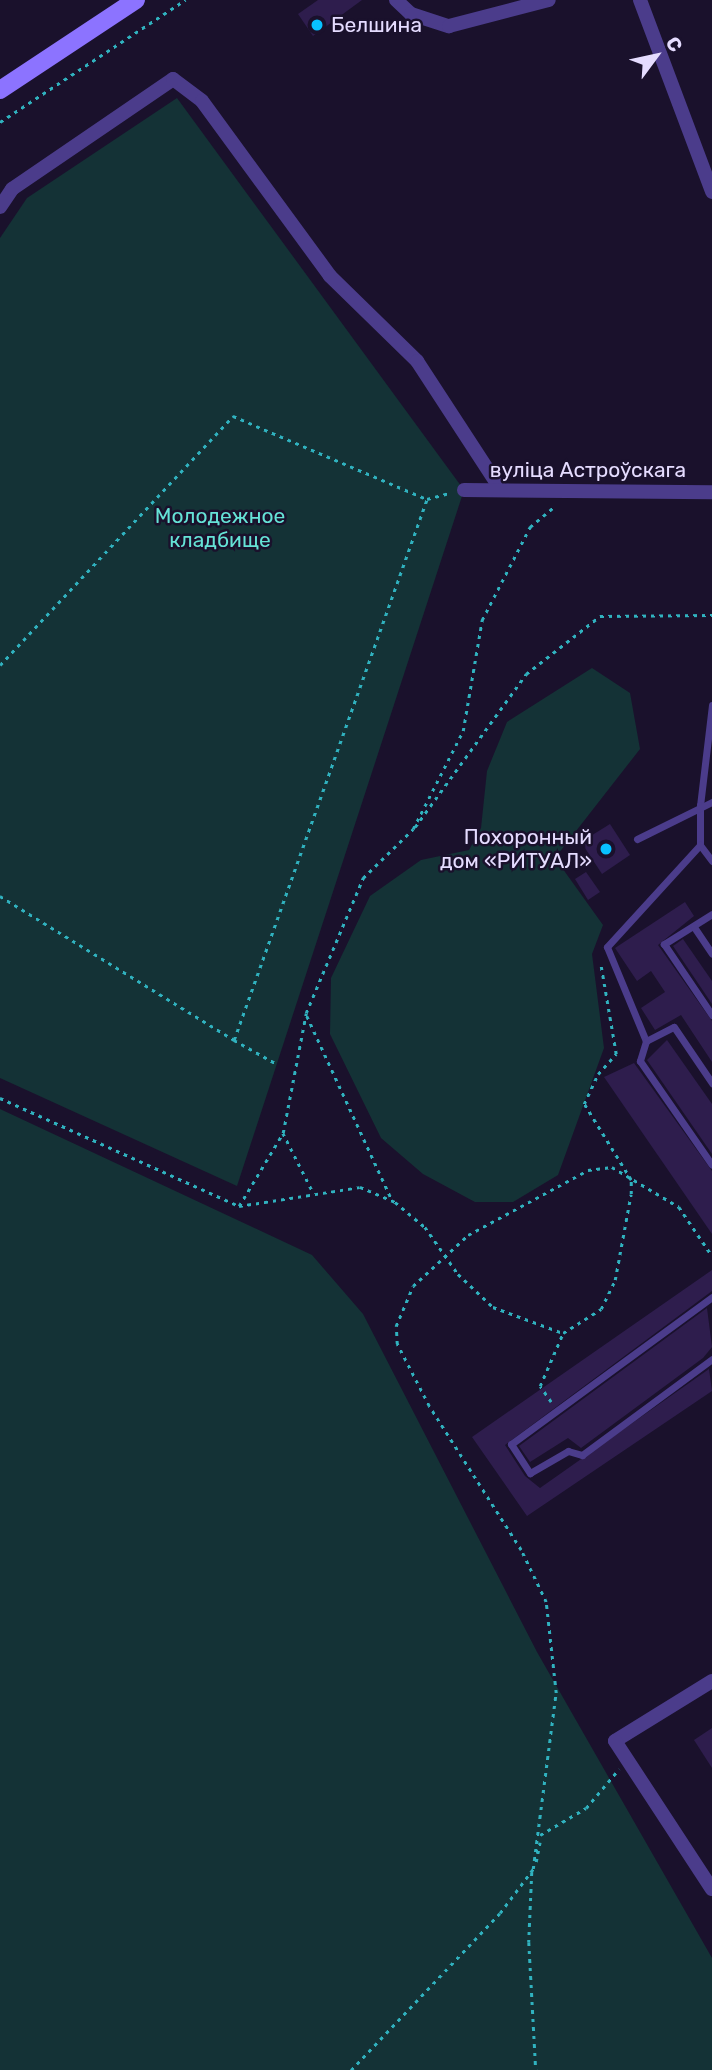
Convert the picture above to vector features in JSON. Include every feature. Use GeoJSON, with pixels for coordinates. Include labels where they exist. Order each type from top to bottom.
{"type":"FeatureCollection","features":[{"type":"Feature","properties":{"kind":"main road"},"geometry":{"type":"LineString","coordinates":[[0,90],[136,0]]}},
{"type":"Feature","properties":{"kind":"street"},"geometry":{"type":"LineString","coordinates":[[396,0],[411,14],[449,26],[549,0]]}},
{"type":"Feature","properties":{"kind":"street"},"geometry":{"type":"LineString","coordinates":[[640,0],[712,192]]}},
{"type":"Feature","properties":{"kind":"street"},"geometry":{"type":"LineString","coordinates":[[0,207],[12,189],[173,79],[202,101],[330,276],[417,361],[501,491]]}},
{"type":"Feature","properties":{"kind":"street","name":"вуліца Астроўскага"},"geometry":{"type":"LineString","coordinates":[[464,490],[712,492]]}},
{"type":"Feature","properties":{"kind":"street"},"geometry":{"type":"LineString","coordinates":[[712,1681],[615,1741],[712,1889]]}},
{"type":"Feature","properties":{"kind":"lane"},"geometry":{"type":"LineString","coordinates":[[712,705],[700,805],[700,845],[712,861]]}},
{"type":"Feature","properties":{"kind":"lane"},"geometry":{"type":"LineString","coordinates":[[637,839],[700,805],[712,802]]}},
{"type":"Feature","properties":{"kind":"lane"},"geometry":{"type":"LineString","coordinates":[[700,845],[607,947],[646,1041],[640,1061],[712,1165]]}},
{"type":"Feature","properties":{"kind":"lane"},"geometry":{"type":"LineString","coordinates":[[712,914],[664,944],[712,1015]]}},
{"type":"Feature","properties":{"kind":"lane"},"geometry":{"type":"LineString","coordinates":[[694,927],[712,954]]}},
{"type":"Feature","properties":{"kind":"lane"},"geometry":{"type":"LineString","coordinates":[[646,1041],[674,1027],[712,1083]]}},
{"type":"Feature","properties":{"kind":"lane"},"geometry":{"type":"LineString","coordinates":[[712,1297],[511,1444],[530,1473],[568,1451],[582,1455],[712,1359]]}},
{"type":"Feature","properties":{"kind":"path"},"geometry":{"type":"LineString","coordinates":[[0,122],[184,0]]}},
{"type":"Feature","properties":{"kind":"path"},"geometry":{"type":"LineString","coordinates":[[0,664],[233,416],[427,499],[464,490]]}},
{"type":"Feature","properties":{"kind":"path"},"geometry":{"type":"LineString","coordinates":[[414,829],[463,731],[482,621],[530,527],[574,491]]}},
{"type":"Feature","properties":{"kind":"path"},"geometry":{"type":"LineString","coordinates":[[234,1040],[427,499]]}},
{"type":"Feature","properties":{"kind":"path"},"geometry":{"type":"LineString","coordinates":[[239,1206],[283,1133],[306,1013],[363,878],[431,813],[526,674],[600,616],[712,615]]}},
{"type":"Feature","properties":{"kind":"path"},"geometry":{"type":"LineString","coordinates":[[0,896],[276,1064]]}},
{"type":"Feature","properties":{"kind":"path"},"geometry":{"type":"LineString","coordinates":[[556,1411],[540,1386],[563,1333],[600,1309],[615,1280],[631,1181],[584,1104],[598,1074],[616,1054],[600,957],[607,947]]}},
{"type":"Feature","properties":{"kind":"path"},"geometry":{"type":"LineString","coordinates":[[306,1013],[391,1200]]}},
{"type":"Feature","properties":{"kind":"path"},"geometry":{"type":"LineString","coordinates":[[0,1098],[239,1206],[360,1187],[391,1200],[425,1227],[444,1254],[493,1307],[563,1333]]}},
{"type":"Feature","properties":{"kind":"path"},"geometry":{"type":"LineString","coordinates":[[283,1133],[314,1194]]}},
{"type":"Feature","properties":{"kind":"path"},"geometry":{"type":"LineString","coordinates":[[536,2070],[529,1942],[533,1869],[540,1834],[556,1693],[546,1602],[520,1550],[429,1406],[397,1344],[396,1326],[414,1286],[444,1254],[468,1235],[587,1170],[612,1167],[631,1181],[679,1207],[711,1254]]}},
{"type":"Feature","properties":{"kind":"path"},"geometry":{"type":"LineString","coordinates":[[540,1834],[586,1808],[627,1758]]}},
{"type":"Feature","properties":{"kind":"path"},"geometry":{"type":"LineString","coordinates":[[351,2070],[499,1913],[533,1869]]}},
{"type":"Feature","properties":{"kind":"green space","name":"Молодежное кладбище"},"geometry":{"type":"Polygon","coordinates":[[[177,98],[464,490],[237,1186],[0,1078],[0,238],[27,198],[177,98]]]}},
{"type":"Feature","properties":{"kind":"green space"},"geometry":{"type":"Polygon","coordinates":[[[592,668],[630,693],[640,749],[555,858],[603,925],[592,954],[604,1048],[558,1175],[513,1202],[475,1202],[423,1174],[381,1138],[330,1034],[331,978],[370,896],[421,860],[469,850],[481,828],[487,771],[507,722],[592,668]]]}},
{"type":"Feature","properties":{"kind":"green space"},"geometry":{"type":"Polygon","coordinates":[[[0,1109],[312,1255],[363,1314],[537,1652],[712,1958],[712,2070],[0,2070],[0,1109]]]}},
{"type":"Feature","properties":{"kind":"building","name":"Белшина"},"geometry":{"type":"Polygon","coordinates":[[[318,0],[362,0],[313,36],[298,14],[318,0]]]}},
{"type":"Feature","properties":{"kind":"building","name":"Похоронный дом «РИТУАЛ»"},"geometry":{"type":"Polygon","coordinates":[[[610,824],[630,855],[602,874],[581,842],[610,824]]]}},
{"type":"Feature","properties":{"kind":"building"},"geometry":{"type":"Polygon","coordinates":[[[586,872],[600,892],[588,900],[575,879],[586,872]]]}},
{"type":"Feature","properties":{"kind":"building"},"geometry":{"type":"Polygon","coordinates":[[[685,902],[694,916],[658,945],[712,1021],[712,1062],[681,1015],[655,1030],[641,1008],[665,992],[651,971],[637,981],[615,948],[685,902]]]}},
{"type":"Feature","properties":{"kind":"building"},"geometry":{"type":"Polygon","coordinates":[[[683,939],[712,981],[712,1004],[673,946],[683,939]]]}},
{"type":"Feature","properties":{"kind":"building"},"geometry":{"type":"Polygon","coordinates":[[[667,1040],[712,1104],[712,1154],[647,1060],[667,1040]]]}},
{"type":"Feature","properties":{"kind":"building"},"geometry":{"type":"Polygon","coordinates":[[[634,1063],[712,1171],[712,1234],[604,1077],[634,1063]]]}},
{"type":"Feature","properties":{"kind":"building"},"geometry":{"type":"Polygon","coordinates":[[[712,1270],[712,1291],[505,1445],[525,1476],[540,1488],[709,1369],[712,1391],[527,1516],[472,1437],[712,1270]]]}},
{"type":"Feature","properties":{"kind":"building"},"geometry":{"type":"Polygon","coordinates":[[[707,1308],[712,1347],[703,1358],[581,1448],[568,1438],[530,1462],[519,1446],[707,1308]]]}},
{"type":"Feature","properties":{"kind":"building"},"geometry":{"type":"Polygon","coordinates":[[[712,1728],[712,1768],[694,1740],[712,1728]]]}},
{"type":"Feature","properties":{"kind":"place","name":"Белшина"},"geometry":{"type":"Point","coordinates":[317,25]}},
{"type":"Feature","properties":{"kind":"place","name":"Похоронный дом «РИТУАЛ»"},"geometry":{"type":"Point","coordinates":[606,849]}}]}
